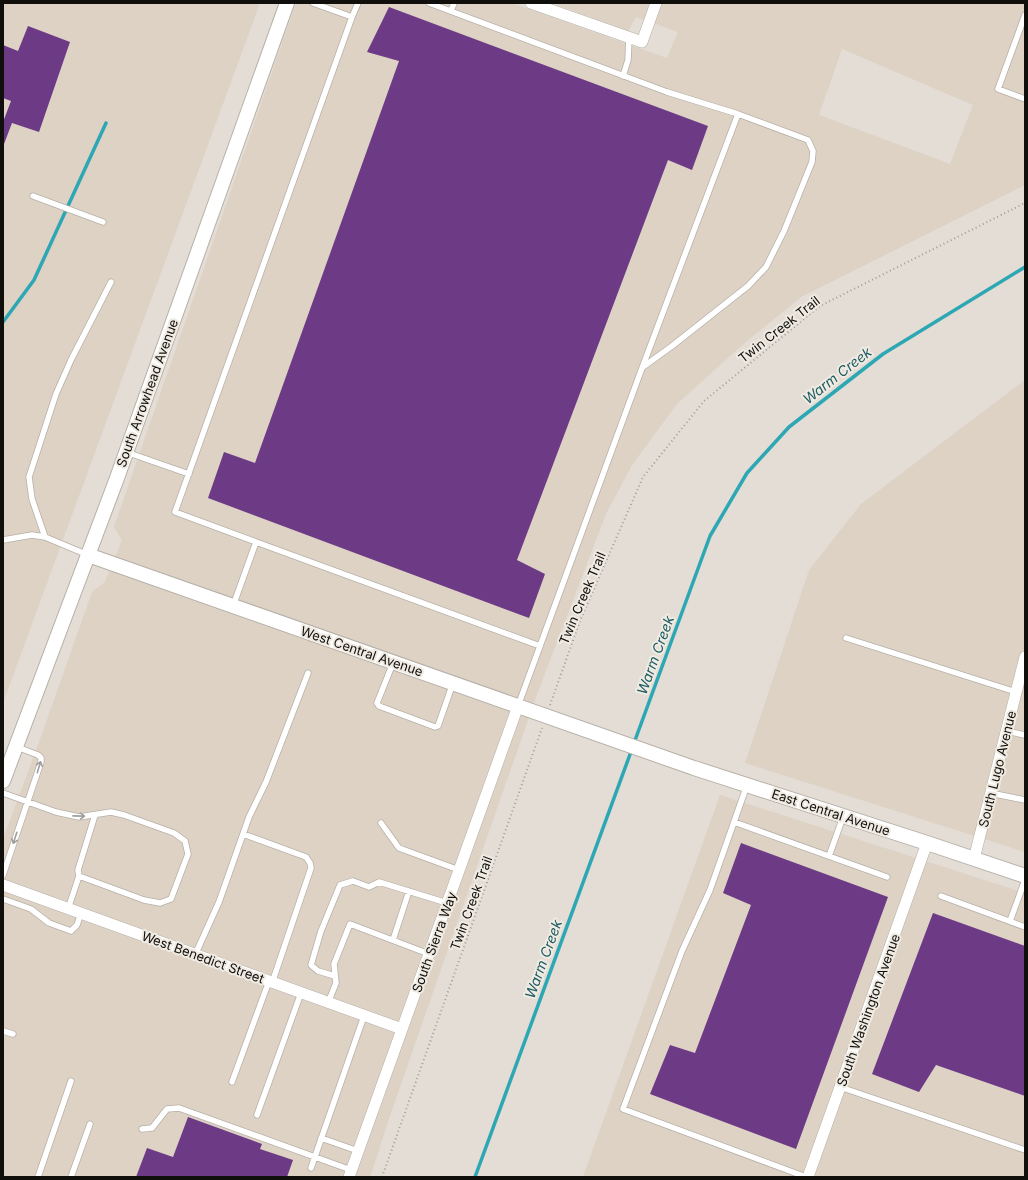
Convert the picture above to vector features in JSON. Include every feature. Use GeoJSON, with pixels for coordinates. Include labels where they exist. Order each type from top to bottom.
{"type":"FeatureCollection","features":[{"type":"Feature","properties":{"kind":"street","name":"South Arrowhead Avenue"},"geometry":{"type":"LineString","coordinates":[[3,781],[126,452],[286,3]]}},
{"type":"Feature","properties":{"kind":"street"},"geometry":{"type":"LineString","coordinates":[[531,3],[642,42],[656,3]]}},
{"type":"Feature","properties":{"kind":"street","name":"West Central Avenue"},"geometry":{"type":"LineString","coordinates":[[88,555],[637,748]]}},
{"type":"Feature","properties":{"kind":"street","name":"South Lugo Avenue"},"geometry":{"type":"LineString","coordinates":[[974,859],[1025,657]]}},
{"type":"Feature","properties":{"kind":"street","name":"South Sierra Way"},"geometry":{"type":"LineString","coordinates":[[350,1174],[518,706]]}},
{"type":"Feature","properties":{"kind":"street","name":"East Central Avenue"},"geometry":{"type":"LineString","coordinates":[[637,748],[747,786],[927,843],[1025,876]]}},
{"type":"Feature","properties":{"kind":"street","name":"South Washington Avenue"},"geometry":{"type":"LineString","coordinates":[[807,1177],[927,843]]}},
{"type":"Feature","properties":{"kind":"street","name":"West Benedict Street"},"geometry":{"type":"LineString","coordinates":[[3,885],[402,1030]]}},
{"type":"Feature","properties":{"kind":"lane"},"geometry":{"type":"LineString","coordinates":[[313,3],[352,17]]}},
{"type":"Feature","properties":{"kind":"lane"},"geometry":{"type":"LineString","coordinates":[[358,3],[175,512],[540,646]]}},
{"type":"Feature","properties":{"kind":"lane"},"geometry":{"type":"LineString","coordinates":[[429,3],[667,92],[738,114],[808,140],[813,151],[812,162],[784,231],[766,267],[748,286],[642,368]]}},
{"type":"Feature","properties":{"kind":"lane"},"geometry":{"type":"LineString","coordinates":[[451,11],[454,3]]}},
{"type":"Feature","properties":{"kind":"lane"},"geometry":{"type":"LineString","coordinates":[[1025,15],[998,89],[1025,99]]}},
{"type":"Feature","properties":{"kind":"lane"},"geometry":{"type":"LineString","coordinates":[[623,76],[628,60],[629,38]]}},
{"type":"Feature","properties":{"kind":"lane"},"geometry":{"type":"LineString","coordinates":[[518,706],[642,368],[738,114]]}},
{"type":"Feature","properties":{"kind":"lane"},"geometry":{"type":"LineString","coordinates":[[33,196],[103,222]]}},
{"type":"Feature","properties":{"kind":"lane"},"geometry":{"type":"LineString","coordinates":[[45,536],[32,499],[29,477],[59,387],[71,360],[111,282]]}},
{"type":"Feature","properties":{"kind":"lane"},"geometry":{"type":"LineString","coordinates":[[126,452],[189,474]]}},
{"type":"Feature","properties":{"kind":"lane"},"geometry":{"type":"LineString","coordinates":[[3,540],[32,535],[45,536],[88,555]]}},
{"type":"Feature","properties":{"kind":"lane"},"geometry":{"type":"LineString","coordinates":[[233,606],[256,542]]}},
{"type":"Feature","properties":{"kind":"lane"},"geometry":{"type":"LineString","coordinates":[[846,638],[1016,692]]}},
{"type":"Feature","properties":{"kind":"lane"},"geometry":{"type":"LineString","coordinates":[[393,662],[378,703],[379,706],[435,727],[438,726],[453,683]]}},
{"type":"Feature","properties":{"kind":"lane"},"geometry":{"type":"LineString","coordinates":[[195,955],[219,902],[249,817],[266,782],[308,673]]}},
{"type":"Feature","properties":{"kind":"lane"},"geometry":{"type":"LineString","coordinates":[[1006,731],[1025,735]]}},
{"type":"Feature","properties":{"kind":"lane"},"geometry":{"type":"LineString","coordinates":[[3,875],[41,762],[41,758],[16,747]]}},
{"type":"Feature","properties":{"kind":"lane"},"geometry":{"type":"LineString","coordinates":[[747,786],[710,890],[682,951],[623,1109],[807,1177]]}},
{"type":"Feature","properties":{"kind":"lane"},"geometry":{"type":"LineString","coordinates":[[3,793],[56,812],[79,817],[111,812],[124,814],[174,833],[185,841],[188,854],[171,899],[160,903],[144,900],[79,876]]}},
{"type":"Feature","properties":{"kind":"lane"},"geometry":{"type":"LineString","coordinates":[[990,793],[1025,800]]}},
{"type":"Feature","properties":{"kind":"lane"},"geometry":{"type":"LineString","coordinates":[[68,908],[79,876],[78,870],[95,815]]}},
{"type":"Feature","properties":{"kind":"lane"},"geometry":{"type":"LineString","coordinates":[[829,856],[843,816]]}},
{"type":"Feature","properties":{"kind":"lane"},"geometry":{"type":"LineString","coordinates":[[734,822],[887,877]]}},
{"type":"Feature","properties":{"kind":"lane"},"geometry":{"type":"LineString","coordinates":[[381,823],[399,848],[459,870]]}},
{"type":"Feature","properties":{"kind":"lane"},"geometry":{"type":"LineString","coordinates":[[232,1082],[311,868],[306,857],[243,834]]}},
{"type":"Feature","properties":{"kind":"lane"},"geometry":{"type":"LineString","coordinates":[[1010,921],[1025,880]]}},
{"type":"Feature","properties":{"kind":"lane"},"geometry":{"type":"LineString","coordinates":[[335,976],[318,971],[311,965],[321,931],[340,885],[354,881],[369,887],[379,882],[447,903]]}},
{"type":"Feature","properties":{"kind":"lane"},"geometry":{"type":"LineString","coordinates":[[393,940],[409,891]]}},
{"type":"Feature","properties":{"kind":"lane"},"geometry":{"type":"LineString","coordinates":[[941,896],[1025,927]]}},
{"type":"Feature","properties":{"kind":"lane"},"geometry":{"type":"LineString","coordinates":[[3,899],[31,909],[49,923],[71,931],[77,925],[81,913]]}},
{"type":"Feature","properties":{"kind":"lane"},"geometry":{"type":"LineString","coordinates":[[328,1003],[336,983],[334,964],[350,924],[429,954]]}},
{"type":"Feature","properties":{"kind":"lane"},"geometry":{"type":"LineString","coordinates":[[257,1115],[301,993]]}},
{"type":"Feature","properties":{"kind":"lane"},"geometry":{"type":"LineString","coordinates":[[311,1168],[364,1016]]}},
{"type":"Feature","properties":{"kind":"lane"},"geometry":{"type":"LineString","coordinates":[[3,1031],[13,1034]]}},
{"type":"Feature","properties":{"kind":"lane"},"geometry":{"type":"LineString","coordinates":[[38,1177],[71,1081]]}},
{"type":"Feature","properties":{"kind":"lane"},"geometry":{"type":"LineString","coordinates":[[840,1086],[1025,1150]]}},
{"type":"Feature","properties":{"kind":"lane"},"geometry":{"type":"LineString","coordinates":[[142,1129],[152,1128],[167,1109],[179,1108],[315,1157],[350,1174]]}},
{"type":"Feature","properties":{"kind":"lane"},"geometry":{"type":"LineString","coordinates":[[71,1177],[90,1124]]}},
{"type":"Feature","properties":{"kind":"lane"},"geometry":{"type":"LineString","coordinates":[[321,1138],[358,1151]]}},
{"type":"Feature","properties":{"kind":"path","name":"Twin Creek Trail"},"geometry":{"type":"LineString","coordinates":[[382,1177],[580,621],[643,477],[704,401],[820,306],[1025,203]]}},
{"type":"Feature","properties":{"kind":"shaded area"},"geometry":{"type":"Polygon","coordinates":[[[3,3],[260,3],[3,703],[3,3]]]}},
{"type":"Feature","properties":{"kind":"shaded area"},"geometry":{"type":"Polygon","coordinates":[[[296,3],[512,3],[667,58],[678,32],[636,17],[628,31],[552,3],[1025,3],[1025,185],[801,297],[740,347],[677,404],[632,465],[606,514],[536,697],[370,1177],[3,1177],[3,839],[92,592],[105,582],[122,540],[114,527],[296,3]],[[842,49],[819,115],[950,164],[973,105],[842,49]]]}},
{"type":"Feature","properties":{"kind":"shaded area"},"geometry":{"type":"Polygon","coordinates":[[[1025,380],[1025,852],[745,763],[809,570],[861,504],[1025,380]]]}},
{"type":"Feature","properties":{"kind":"shaded area"},"geometry":{"type":"Polygon","coordinates":[[[720,795],[1025,893],[1025,1177],[583,1177],[720,795]]]}},
{"type":"Feature","properties":{"kind":"building"},"geometry":{"type":"Polygon","coordinates":[[[389,7],[708,126],[692,170],[668,160],[517,560],[545,574],[529,618],[208,498],[224,452],[255,463],[399,61],[367,52],[389,7]]]}},
{"type":"Feature","properties":{"kind":"building"},"geometry":{"type":"Polygon","coordinates":[[[28,26],[70,42],[39,132],[12,123],[3,144],[3,122],[11,101],[3,98],[3,45],[18,51],[28,26]]]}},
{"type":"Feature","properties":{"kind":"building"},"geometry":{"type":"Polygon","coordinates":[[[741,843],[888,897],[796,1149],[650,1094],[670,1045],[695,1053],[751,905],[723,893],[741,843]]]}},
{"type":"Feature","properties":{"kind":"building"},"geometry":{"type":"Polygon","coordinates":[[[933,913],[1025,946],[1025,1096],[936,1065],[919,1092],[872,1074],[933,913]]]}},
{"type":"Feature","properties":{"kind":"building"},"geometry":{"type":"Polygon","coordinates":[[[188,1117],[262,1144],[260,1149],[293,1160],[287,1177],[136,1177],[147,1148],[173,1157],[188,1117]]]}},
{"type":"Feature","properties":{"kind":"waterway"},"geometry":{"type":"LineString","coordinates":[[3,322],[34,280],[106,123]]}},
{"type":"Feature","properties":{"kind":"waterway","name":"Warm Creek"},"geometry":{"type":"LineString","coordinates":[[634,743],[710,536],[747,473],[789,427],[883,354],[1025,267]]}},
{"type":"Feature","properties":{"kind":"waterway","name":"Warm Creek"},"geometry":{"type":"LineString","coordinates":[[475,1177],[632,749]]}}]}
